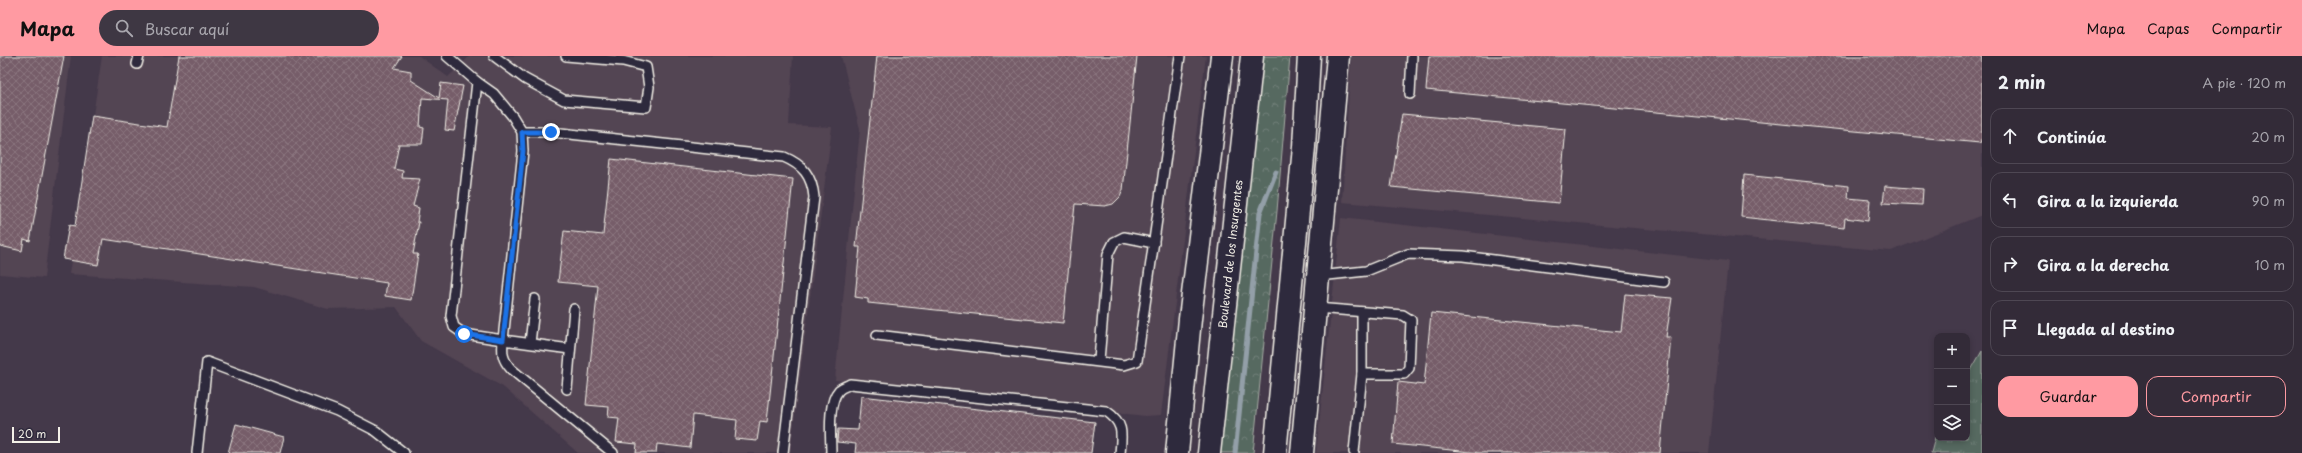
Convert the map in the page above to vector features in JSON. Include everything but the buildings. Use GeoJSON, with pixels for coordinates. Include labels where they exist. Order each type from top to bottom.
{"type":"FeatureCollection","features":[{"type":"Feature","properties":{"kind":"main road"},"geometry":{"type":"LineString","coordinates":[[1177,453],[1190,319],[1222,56]]}},
{"type":"Feature","properties":{"kind":"main road","name":"Boulevard de los Insurgentes"},"geometry":{"type":"LineString","coordinates":[[1208,453],[1252,56]]}},
{"type":"Feature","properties":{"kind":"main road"},"geometry":{"type":"LineString","coordinates":[[1275,453],[1304,147],[1309,56]]}},
{"type":"Feature","properties":{"kind":"main road"},"geometry":{"type":"LineString","coordinates":[[1302,453],[1338,56]]}},
{"type":"Feature","properties":{"kind":"lane"},"geometry":{"type":"LineString","coordinates":[[447,56],[477,82],[494,94],[522,132],[523,151],[503,340],[504,361],[511,369],[613,453]]}},
{"type":"Feature","properties":{"kind":"lane"},"geometry":{"type":"LineString","coordinates":[[494,56],[525,79],[564,100],[646,107],[649,87],[646,67],[623,61],[566,56]]}},
{"type":"Feature","properties":{"kind":"lane"},"geometry":{"type":"LineString","coordinates":[[877,335],[1099,360],[1124,365],[1137,361],[1180,56]]}},
{"type":"Feature","properties":{"kind":"lane"},"geometry":{"type":"LineString","coordinates":[[1410,94],[1412,56]]}},
{"type":"Feature","properties":{"kind":"lane"},"geometry":{"type":"LineString","coordinates":[[477,82],[451,316],[454,327],[464,334],[570,349]]}},
{"type":"Feature","properties":{"kind":"lane"},"geometry":{"type":"LineString","coordinates":[[522,132],[551,132],[784,157],[803,168],[809,176],[814,197],[783,453]]}},
{"type":"Feature","properties":{"kind":"lane"},"geometry":{"type":"LineString","coordinates":[[1099,360],[1108,254],[1114,242],[1124,237],[1154,243]]}},
{"type":"Feature","properties":{"kind":"lane"},"geometry":{"type":"LineString","coordinates":[[1319,276],[1366,271],[1408,254],[1463,256],[1664,282]]}},
{"type":"Feature","properties":{"kind":"lane"},"geometry":{"type":"LineString","coordinates":[[530,343],[535,299]]}},
{"type":"Feature","properties":{"kind":"lane"},"geometry":{"type":"LineString","coordinates":[[1316,308],[1403,315],[1411,320],[1409,368],[1404,374],[1362,374]]}},
{"type":"Feature","properties":{"kind":"lane"},"geometry":{"type":"LineString","coordinates":[[567,389],[574,309]]}},
{"type":"Feature","properties":{"kind":"lane"},"geometry":{"type":"LineString","coordinates":[[1354,452],[1362,374],[1362,312]]}},
{"type":"Feature","properties":{"kind":"lane"},"geometry":{"type":"LineString","coordinates":[[197,453],[207,362],[337,411],[376,432],[404,453]]}},
{"type":"Feature","properties":{"kind":"lane"},"geometry":{"type":"LineString","coordinates":[[831,453],[830,424],[834,400],[839,390],[850,384],[1106,411],[1114,416],[1123,431],[1120,453]]}},
{"type":"Feature","properties":{"kind":"shaded area"},"geometry":{"type":"Polygon","coordinates":[[[0,56],[71,56],[44,278],[0,274],[0,56]]]}},
{"type":"Feature","properties":{"kind":"shaded area"},"geometry":{"type":"Polygon","coordinates":[[[102,56],[419,56],[448,77],[470,56],[793,56],[789,125],[832,127],[790,453],[578,453],[503,387],[421,341],[396,307],[328,309],[254,287],[69,274],[102,56]]]}},
{"type":"Feature","properties":{"kind":"shaded area"},"geometry":{"type":"Polygon","coordinates":[[[841,56],[1206,56],[1161,415],[1145,416],[835,380],[860,129],[841,56]]]}},
{"type":"Feature","properties":{"kind":"shaded area"},"geometry":{"type":"Polygon","coordinates":[[[1351,56],[1982,56],[1982,215],[1891,251],[1342,202],[1351,56]]]}},
{"type":"Feature","properties":{"kind":"shaded area"},"geometry":{"type":"Polygon","coordinates":[[[1341,218],[1728,261],[1709,453],[1316,453],[1341,218]]]}},
{"type":"Feature","properties":{"kind":"green space"},"geometry":{"type":"Polygon","coordinates":[[[1262,56],[1290,56],[1277,211],[1253,453],[1216,453],[1262,56]]]}},
{"type":"Feature","properties":{"kind":"green space"},"geometry":{"type":"Polygon","coordinates":[[[1982,351],[1982,453],[1931,453],[1934,441],[1970,441],[1970,372],[1982,351]]]}},
{"type":"Feature","properties":{"kind":"waterway"},"geometry":{"type":"LineString","coordinates":[[1235,453],[1260,213],[1276,172]]}},
{"type":"Feature","properties":{"kind":"route"},"geometry":{"type":"LineString","coordinates":[[464,334],[503,340],[523,151],[522,132],[551,132]]}}]}
